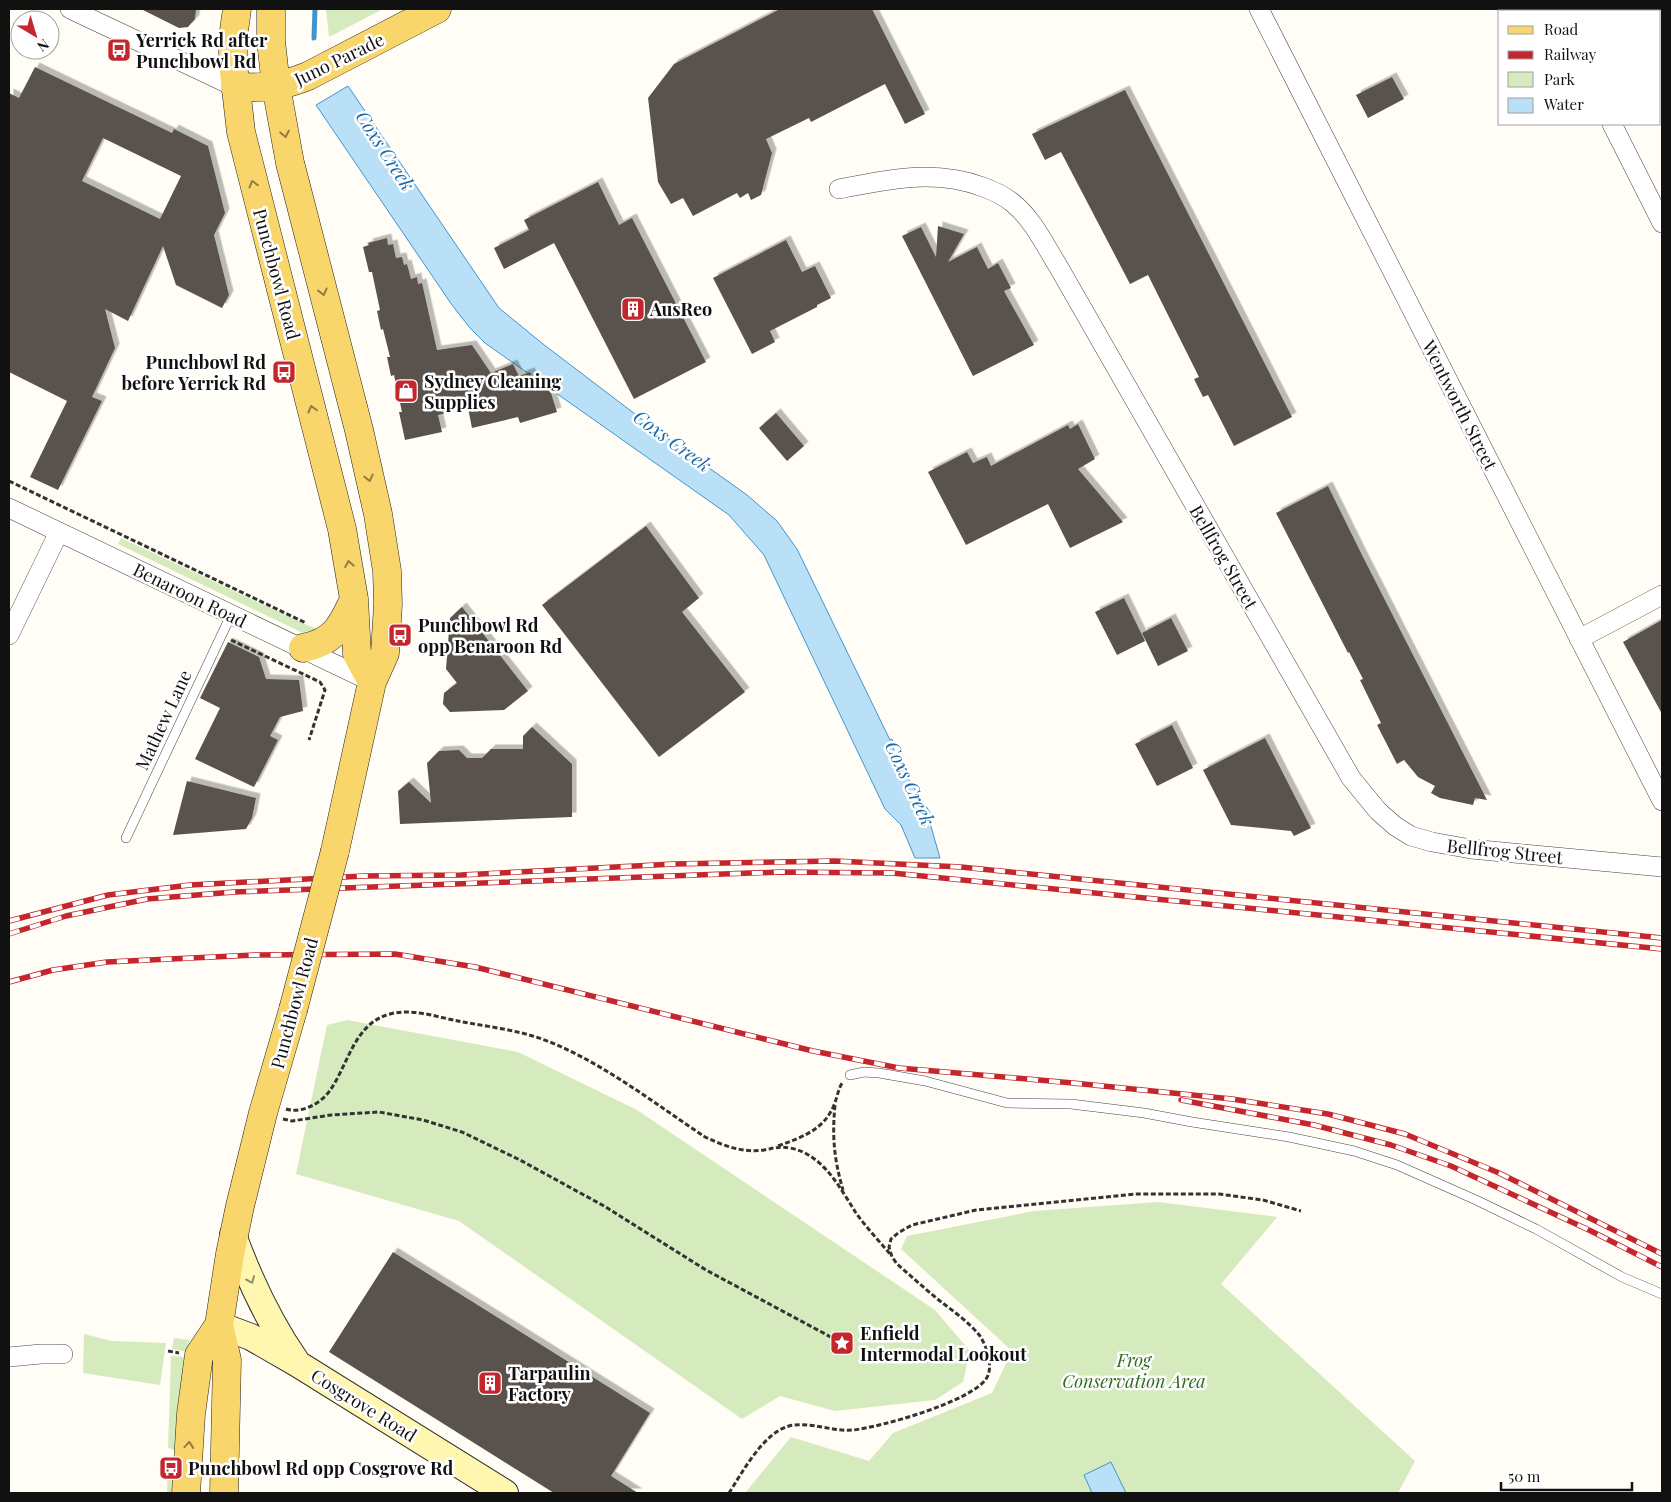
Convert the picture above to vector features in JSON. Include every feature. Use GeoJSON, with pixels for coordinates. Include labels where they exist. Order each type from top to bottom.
{"type":"FeatureCollection","features":[{"type":"Feature","properties":{"kind":"main road","name":"Punchbowl Road"},"geometry":{"type":"LineString","coordinates":[[237,9],[233,38],[235,87],[241,132],[342,529],[354,599],[357,654],[372,682]]}},
{"type":"Feature","properties":{"kind":"main road","name":"Punchbowl Road"},"geometry":{"type":"LineString","coordinates":[[224,1493],[227,1360],[219,1325],[234,1235],[265,1108],[335,851],[372,682],[385,653],[387,633],[388,584],[382,539],[359,430],[292,172],[276,86],[271,41],[271,9]]}},
{"type":"Feature","properties":{"kind":"main road","name":"Juno Parade"},"geometry":{"type":"LineString","coordinates":[[235,87],[288,84],[308,76],[437,9]]}},
{"type":"Feature","properties":{"kind":"main road"},"geometry":{"type":"LineString","coordinates":[[309,637],[316,646],[333,635],[341,626],[354,599]]}},
{"type":"Feature","properties":{"kind":"main road"},"geometry":{"type":"LineString","coordinates":[[234,1235],[259,1298],[284,1344],[298,1364]]}},
{"type":"Feature","properties":{"kind":"main road","name":"Punchbowl Road"},"geometry":{"type":"LineString","coordinates":[[186,1493],[191,1414],[199,1355],[219,1325]]}},
{"type":"Feature","properties":{"kind":"main road","name":"Cosgrove Road"},"geometry":{"type":"LineString","coordinates":[[219,1325],[251,1337],[298,1364],[505,1493]]}},
{"type":"Feature","properties":{"kind":"street"},"geometry":{"type":"LineString","coordinates":[[70,9],[235,87]]}},
{"type":"Feature","properties":{"kind":"street","name":"Wentworth Street"},"geometry":{"type":"LineString","coordinates":[[1259,9],[1662,801]]}},
{"type":"Feature","properties":{"kind":"street"},"geometry":{"type":"LineString","coordinates":[[1613,125],[1662,223]]}},
{"type":"Feature","properties":{"kind":"street","name":"Bellfrog Street"},"geometry":{"type":"LineString","coordinates":[[839,189],[893,178],[939,176],[957,179],[993,191],[1014,204],[1029,220],[1077,300],[1351,778],[1369,801],[1395,826],[1411,836],[1450,846],[1662,867]]}},
{"type":"Feature","properties":{"kind":"street","name":"Benaroon Road"},"geometry":{"type":"LineString","coordinates":[[9,508],[231,615],[309,637],[372,682]]}},
{"type":"Feature","properties":{"kind":"street"},"geometry":{"type":"LineString","coordinates":[[9,635],[59,532]]}},
{"type":"Feature","properties":{"kind":"street"},"geometry":{"type":"LineString","coordinates":[[1579,639],[1662,595]]}},
{"type":"Feature","properties":{"kind":"street"},"geometry":{"type":"LineString","coordinates":[[9,1357],[63,1354]]}},
{"type":"Feature","properties":{"kind":"lane","name":"Mathew Lane"},"geometry":{"type":"LineString","coordinates":[[126,838],[231,615]]}},
{"type":"Feature","properties":{"kind":"lane"},"geometry":{"type":"LineString","coordinates":[[850,1075],[864,1072],[879,1073],[918,1080],[1007,1103],[1058,1103],[1111,1108],[1289,1137],[1354,1151],[1397,1165],[1484,1203],[1536,1229],[1622,1277],[1662,1294]]}},
{"type":"Feature","properties":{"kind":"path"},"geometry":{"type":"LineString","coordinates":[[9,481],[298,621],[309,637]]}},
{"type":"Feature","properties":{"kind":"path"},"geometry":{"type":"LineString","coordinates":[[228,639],[320,682],[325,690],[309,740]]}},
{"type":"Feature","properties":{"kind":"path"},"geometry":{"type":"LineString","coordinates":[[265,1108],[294,1112],[305,1109],[325,1097],[332,1088],[353,1045],[367,1027],[378,1018],[397,1012],[418,1013],[536,1037],[600,1067],[705,1137],[722,1145],[737,1149],[764,1150],[811,1133],[830,1115],[841,1085],[850,1075]]}},
{"type":"Feature","properties":{"kind":"path"},"geometry":{"type":"LineString","coordinates":[[835,1103],[832,1132],[836,1168],[844,1193]]}},
{"type":"Feature","properties":{"kind":"path"},"geometry":{"type":"LineString","coordinates":[[265,1108],[292,1122],[331,1115],[378,1112],[423,1120],[462,1132],[520,1160],[604,1206],[712,1274],[842,1343]]}},
{"type":"Feature","properties":{"kind":"path"},"geometry":{"type":"LineString","coordinates":[[729,1493],[758,1449],[773,1435],[788,1426],[813,1425],[850,1430],[880,1426],[955,1400],[978,1388],[987,1378],[990,1368],[987,1351],[980,1336],[897,1264],[857,1214],[832,1176],[813,1158],[803,1152],[775,1147]]}},
{"type":"Feature","properties":{"kind":"path"},"geometry":{"type":"LineString","coordinates":[[892,1257],[889,1248],[891,1240],[898,1233],[912,1226],[976,1210],[1135,1194],[1219,1194],[1264,1200],[1301,1212]]}},
{"type":"Feature","properties":{"kind":"green space"},"geometry":{"type":"Polygon","coordinates":[[[326,9],[383,9],[329,37],[326,9]]]}},
{"type":"Feature","properties":{"kind":"green space"},"geometry":{"type":"Polygon","coordinates":[[[121,538],[309,626],[323,630],[307,635],[118,544],[121,538]]]}},
{"type":"Feature","properties":{"kind":"green space"},"geometry":{"type":"Polygon","coordinates":[[[347,1020],[518,1052],[637,1110],[935,1310],[970,1351],[963,1382],[935,1400],[835,1411],[780,1396],[742,1419],[459,1221],[296,1174],[327,1025],[347,1020]]]}},
{"type":"Feature","properties":{"kind":"green space","name":"Frog Conservation Area"},"geometry":{"type":"Polygon","coordinates":[[[1158,1202],[1277,1217],[1221,1284],[1415,1461],[1398,1493],[745,1493],[791,1437],[869,1461],[893,1433],[992,1393],[1012,1351],[901,1249],[907,1236],[1034,1211],[1158,1202]]]}},
{"type":"Feature","properties":{"kind":"green space"},"geometry":{"type":"Polygon","coordinates":[[[84,1334],[112,1341],[166,1343],[160,1385],[83,1373],[84,1334]]]}},
{"type":"Feature","properties":{"kind":"green space"},"geometry":{"type":"Polygon","coordinates":[[[174,1338],[189,1340],[187,1352],[172,1349],[174,1338]]]}},
{"type":"Feature","properties":{"kind":"green space"},"geometry":{"type":"Polygon","coordinates":[[[171,1356],[185,1357],[175,1450],[168,1448],[171,1356]]]}},
{"type":"Feature","properties":{"kind":"green space"},"geometry":{"type":"Polygon","coordinates":[[[168,1463],[173,1465],[172,1493],[167,1493],[168,1463]]]}},
{"type":"Feature","properties":{"kind":"water"},"geometry":{"type":"Polygon","coordinates":[[[348,86],[499,308],[656,430],[747,495],[777,521],[797,549],[890,740],[892,739],[894,744],[892,746],[907,777],[931,814],[930,823],[940,858],[915,858],[901,825],[885,809],[764,555],[729,515],[485,343],[452,305],[316,105],[348,86]]]}},
{"type":"Feature","properties":{"kind":"water"},"geometry":{"type":"Polygon","coordinates":[[[1111,1462],[1126,1493],[1092,1493],[1084,1475],[1111,1462]]]}},
{"type":"Feature","properties":{"kind":"building"},"geometry":{"type":"Polygon","coordinates":[[[141,9],[196,9],[195,19],[188,27],[179,28],[141,9]]]}},
{"type":"Feature","properties":{"kind":"building"},"geometry":{"type":"Polygon","coordinates":[[[780,9],[872,9],[925,114],[905,124],[885,84],[811,122],[809,118],[766,139],[772,153],[761,195],[751,200],[748,193],[740,198],[737,193],[693,216],[683,198],[671,204],[658,182],[648,98],[674,64],[780,9]]]}},
{"type":"Feature","properties":{"kind":"building"},"geometry":{"type":"Polygon","coordinates":[[[35,67],[172,133],[174,129],[208,146],[225,213],[214,235],[229,295],[222,308],[176,285],[163,246],[128,321],[105,309],[115,348],[92,397],[102,401],[58,490],[30,477],[67,401],[9,372],[9,93],[19,98],[35,67]],[[103,138],[82,181],[160,219],[181,176],[103,138]]]}},
{"type":"Feature","properties":{"kind":"building"},"geometry":{"type":"Polygon","coordinates":[[[1392,77],[1404,99],[1368,118],[1356,95],[1392,77]]]}},
{"type":"Feature","properties":{"kind":"building"},"geometry":{"type":"Polygon","coordinates":[[[1125,90],[1292,417],[1234,446],[1208,395],[1203,397],[1194,379],[1199,377],[1148,275],[1130,284],[1061,152],[1045,160],[1032,134],[1125,90]]]}},
{"type":"Feature","properties":{"kind":"building","name":"AusReo"},"geometry":{"type":"Polygon","coordinates":[[[598,182],[619,225],[632,218],[706,362],[634,399],[554,243],[504,269],[494,248],[529,230],[524,220],[598,182]]]}},
{"type":"Feature","properties":{"kind":"building"},"geometry":{"type":"Polygon","coordinates":[[[938,226],[964,234],[948,262],[977,247],[988,269],[998,263],[1011,288],[1004,291],[1034,345],[973,376],[902,236],[921,227],[936,257],[938,226]]]}},
{"type":"Feature","properties":{"kind":"building"},"geometry":{"type":"Polygon","coordinates":[[[387,238],[388,245],[393,244],[396,258],[402,257],[404,265],[407,264],[411,279],[417,277],[418,284],[422,283],[437,350],[472,345],[491,373],[513,364],[519,376],[530,372],[534,379],[550,390],[557,412],[520,423],[518,417],[472,428],[468,408],[438,415],[442,432],[405,440],[399,412],[402,412],[394,375],[391,376],[387,357],[390,357],[377,311],[380,310],[372,272],[369,272],[363,247],[369,245],[368,243],[387,238]]]}},
{"type":"Feature","properties":{"kind":"building"},"geometry":{"type":"Polygon","coordinates":[[[786,240],[802,272],[815,266],[831,298],[770,331],[775,342],[752,354],[713,278],[786,240]]]}},
{"type":"Feature","properties":{"kind":"building"},"geometry":{"type":"Polygon","coordinates":[[[776,413],[804,446],[787,461],[759,428],[776,413]]]}},
{"type":"Feature","properties":{"kind":"building"},"geometry":{"type":"Polygon","coordinates":[[[1078,424],[1095,459],[1078,469],[1123,522],[1070,548],[1048,504],[966,545],[928,472],[967,452],[973,463],[987,457],[991,466],[1068,425],[1070,429],[1078,424]]]}},
{"type":"Feature","properties":{"kind":"building"},"geometry":{"type":"Polygon","coordinates":[[[1328,486],[1487,800],[1475,798],[1473,805],[1440,798],[1431,793],[1435,786],[1418,777],[1404,760],[1397,764],[1377,725],[1381,723],[1360,680],[1363,679],[1276,513],[1328,486]]]}},
{"type":"Feature","properties":{"kind":"building"},"geometry":{"type":"Polygon","coordinates":[[[646,526],[699,598],[682,612],[745,692],[659,757],[542,605],[646,526]]]}},
{"type":"Feature","properties":{"kind":"building"},"geometry":{"type":"Polygon","coordinates":[[[1124,598],[1145,641],[1117,655],[1095,612],[1124,598]]]}},
{"type":"Feature","properties":{"kind":"building"},"geometry":{"type":"Polygon","coordinates":[[[462,607],[528,691],[504,710],[450,712],[443,704],[444,693],[457,683],[446,669],[450,618],[462,607]]]}},
{"type":"Feature","properties":{"kind":"building"},"geometry":{"type":"Polygon","coordinates":[[[1171,618],[1188,651],[1158,666],[1142,633],[1171,618]]]}},
{"type":"Feature","properties":{"kind":"building"},"geometry":{"type":"Polygon","coordinates":[[[1662,620],[1662,714],[1623,642],[1662,620]]]}},
{"type":"Feature","properties":{"kind":"building"},"geometry":{"type":"Polygon","coordinates":[[[228,642],[259,657],[266,679],[299,680],[303,711],[280,717],[270,736],[278,740],[254,787],[195,759],[220,708],[200,698],[228,642]]]}},
{"type":"Feature","properties":{"kind":"building"},"geometry":{"type":"Polygon","coordinates":[[[1172,725],[1193,768],[1157,786],[1135,744],[1172,725]]]}},
{"type":"Feature","properties":{"kind":"building"},"geometry":{"type":"Polygon","coordinates":[[[532,727],[572,764],[572,817],[400,824],[398,791],[409,782],[431,803],[427,763],[439,751],[459,750],[467,758],[482,758],[491,749],[523,749],[523,736],[532,727]]]}},
{"type":"Feature","properties":{"kind":"building"},"geometry":{"type":"Polygon","coordinates":[[[1265,738],[1311,828],[1294,836],[1291,831],[1231,825],[1203,770],[1265,738]]]}},
{"type":"Feature","properties":{"kind":"building"},"geometry":{"type":"Polygon","coordinates":[[[187,781],[256,798],[252,818],[246,829],[173,835],[187,781]]]}},
{"type":"Feature","properties":{"kind":"building","name":"Tarpaulin Factory"},"geometry":{"type":"Polygon","coordinates":[[[393,1252],[650,1413],[611,1476],[638,1493],[554,1493],[329,1352],[393,1252]]]}},
{"type":"Feature","properties":{"kind":"waterway","name":"Coxs Creek"},"geometry":{"type":"LineString","coordinates":[[314,38],[315,9]]}},
{"type":"Feature","properties":{"kind":"railway"},"geometry":{"type":"LineString","coordinates":[[9,921],[108,895],[190,885],[364,876],[461,875],[674,864],[835,861],[961,867],[1662,938]]}},
{"type":"Feature","properties":{"kind":"railway"},"geometry":{"type":"LineString","coordinates":[[9,934],[66,916],[147,899],[234,892],[781,872],[892,873],[1662,949]]}},
{"type":"Feature","properties":{"kind":"railway"},"geometry":{"type":"LineString","coordinates":[[9,982],[53,970],[107,962],[255,955],[395,954],[475,967],[813,1051],[899,1068],[1232,1099],[1328,1114],[1405,1134],[1499,1173],[1662,1254]]}},
{"type":"Feature","properties":{"kind":"railway"},"geometry":{"type":"LineString","coordinates":[[1181,1100],[1314,1125],[1391,1145],[1451,1166],[1591,1231],[1662,1267]]}},
{"type":"Feature","properties":{"kind":"place","name":"Yerrick Rd after Punchbowl Rd"},"geometry":{"type":"Point","coordinates":[119,50]}},
{"type":"Feature","properties":{"kind":"place","name":"AusReo"},"geometry":{"type":"Point","coordinates":[633,309]}},
{"type":"Feature","properties":{"kind":"place","name":"Punchbowl Rd before Yerrick Rd"},"geometry":{"type":"Point","coordinates":[284,372]}},
{"type":"Feature","properties":{"kind":"place","name":"Sydney Cleaning Supplies"},"geometry":{"type":"Point","coordinates":[406,391]}},
{"type":"Feature","properties":{"kind":"place","name":"Punchbowl Rd opp Benaroon Rd"},"geometry":{"type":"Point","coordinates":[400,635]}},
{"type":"Feature","properties":{"kind":"place","name":"Enfield Intermodal Lookout"},"geometry":{"type":"Point","coordinates":[842,1343]}},
{"type":"Feature","properties":{"kind":"place","name":"Tarpaulin Factory"},"geometry":{"type":"Point","coordinates":[490,1383]}},
{"type":"Feature","properties":{"kind":"place","name":"Punchbowl Rd opp Cosgrove Rd"},"geometry":{"type":"Point","coordinates":[171,1468]}}]}
